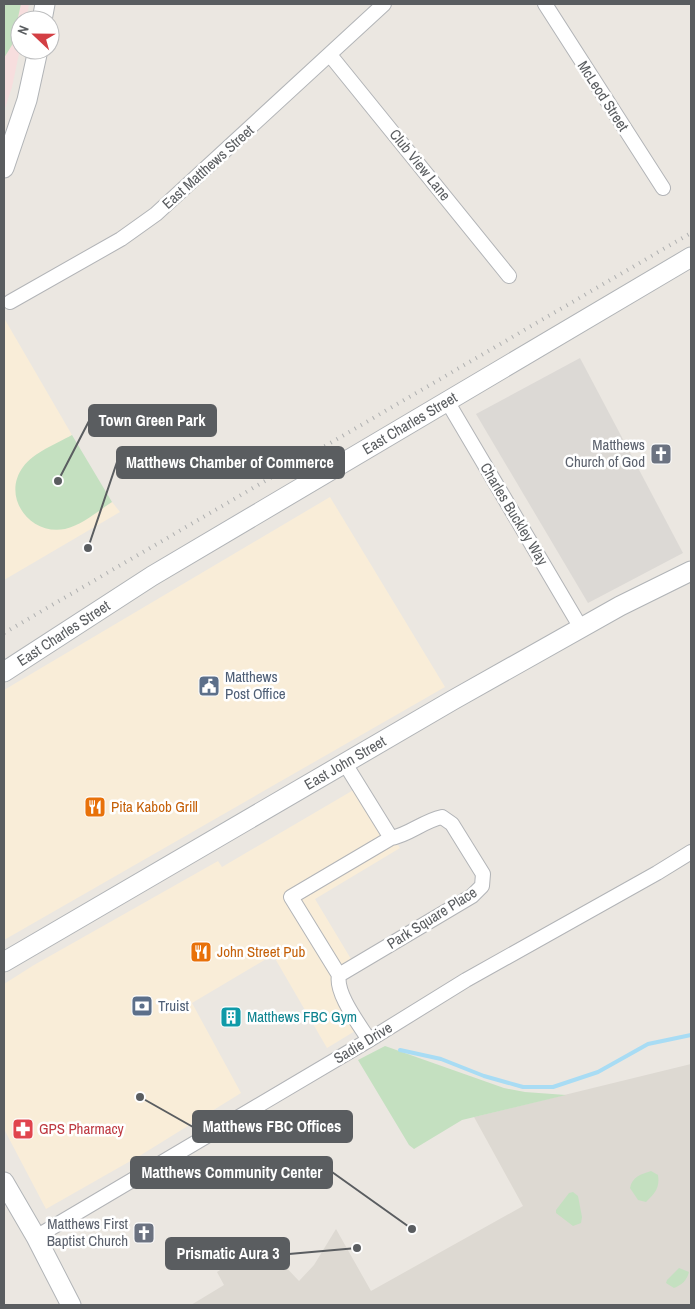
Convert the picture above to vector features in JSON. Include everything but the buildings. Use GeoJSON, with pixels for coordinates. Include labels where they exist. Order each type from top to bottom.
{"type":"FeatureCollection","features":[{"type":"Feature","properties":{"kind":"main road"},"geometry":{"type":"LineString","coordinates":[[4,168],[27,100],[36,60]]}},
{"type":"Feature","properties":{"kind":"main road","name":"East Charles Street"},"geometry":{"type":"LineString","coordinates":[[4,672],[155,574],[691,257]]}},
{"type":"Feature","properties":{"kind":"main road","name":"East John Street"},"geometry":{"type":"LineString","coordinates":[[4,962],[344,762],[620,606],[691,571]]}},
{"type":"Feature","properties":{"kind":"main road"},"geometry":{"type":"LineString","coordinates":[[4,1182],[71,1305]]}},
{"type":"Feature","properties":{"kind":"street","name":"East Matthews Street"},"geometry":{"type":"LineString","coordinates":[[10,302],[121,239],[142,225],[194,180],[384,4]]}},
{"type":"Feature","properties":{"kind":"street","name":"McLeod Street"},"geometry":{"type":"LineString","coordinates":[[545,4],[663,188]]}},
{"type":"Feature","properties":{"kind":"street","name":"Club View Lane"},"geometry":{"type":"LineString","coordinates":[[330,55],[509,276]]}},
{"type":"Feature","properties":{"kind":"street","name":"Charles Buckley Way"},"geometry":{"type":"LineString","coordinates":[[447,401],[581,628]]}},
{"type":"Feature","properties":{"kind":"street"},"geometry":{"type":"LineString","coordinates":[[344,762],[391,838]]}},
{"type":"Feature","properties":{"kind":"street","name":"Park Square Place"},"geometry":{"type":"LineString","coordinates":[[339,975],[291,897],[391,838],[401,836],[430,820],[442,818],[452,824],[483,874],[482,886],[472,896],[339,975],[337,982],[340,991],[369,1040]]}},
{"type":"Feature","properties":{"kind":"street","name":"Sadie Drive"},"geometry":{"type":"LineString","coordinates":[[36,1238],[369,1040],[466,980],[691,852]]}},
{"type":"Feature","properties":{"kind":"shaded area"},"geometry":{"type":"Polygon","coordinates":[[[4,4],[29,4],[28,10],[10,10],[10,60],[18,60],[12,87],[4,111],[4,4]]]}},
{"type":"Feature","properties":{"kind":"shaded area"},"geometry":{"type":"Polygon","coordinates":[[[4,318],[72,435],[32,458],[77,524],[112,502],[120,512],[4,580],[4,318]]]}},
{"type":"Feature","properties":{"kind":"shaded area"},"geometry":{"type":"Polygon","coordinates":[[[580,358],[683,553],[588,603],[476,414],[580,358]]]}},
{"type":"Feature","properties":{"kind":"shaded area"},"geometry":{"type":"Polygon","coordinates":[[[330,497],[445,687],[4,940],[4,690],[330,497]]]}},
{"type":"Feature","properties":{"kind":"shaded area"},"geometry":{"type":"Polygon","coordinates":[[[362,785],[400,848],[315,899],[354,964],[335,976],[365,1025],[327,1048],[273,955],[192,1003],[241,1093],[141,1155],[46,1209],[4,1129],[4,984],[34,965],[218,861],[222,867],[362,785]]]}},
{"type":"Feature","properties":{"kind":"shaded area"},"geometry":{"type":"Polygon","coordinates":[[[691,1064],[691,1305],[191,1305],[224,1285],[217,1272],[263,1243],[299,1281],[314,1265],[336,1229],[371,1291],[523,1206],[474,1117],[691,1064]]]}},
{"type":"Feature","properties":{"kind":"green space"},"geometry":{"type":"Polygon","coordinates":[[[4,4],[21,4],[20,10],[10,10],[10,48],[4,58],[4,4]]]}},
{"type":"Feature","properties":{"kind":"green space"},"geometry":{"type":"Polygon","coordinates":[[[72,435],[112,502],[84,521],[65,529],[52,530],[31,520],[23,512],[17,502],[15,490],[17,479],[23,467],[33,457],[72,435]]]}},
{"type":"Feature","properties":{"kind":"green space"},"geometry":{"type":"Polygon","coordinates":[[[385,1046],[504,1088],[525,1092],[566,1095],[462,1120],[414,1149],[409,1145],[358,1060],[385,1046]]]}},
{"type":"Feature","properties":{"kind":"green space"},"geometry":{"type":"Polygon","coordinates":[[[651,1171],[658,1175],[656,1190],[646,1202],[638,1200],[630,1188],[631,1184],[644,1173],[651,1171]]]}},
{"type":"Feature","properties":{"kind":"green space"},"geometry":{"type":"Polygon","coordinates":[[[573,1192],[578,1196],[582,1217],[581,1223],[573,1226],[556,1213],[556,1210],[569,1193],[573,1192]]]}},
{"type":"Feature","properties":{"kind":"green space"},"geometry":{"type":"Polygon","coordinates":[[[679,1268],[689,1272],[684,1282],[674,1288],[666,1283],[679,1268]]]}},
{"type":"Feature","properties":{"kind":"waterway"},"geometry":{"type":"LineString","coordinates":[[400,1050],[441,1059],[484,1076],[523,1087],[553,1087],[598,1072],[648,1044],[691,1035]]}},
{"type":"Feature","properties":{"kind":"railway"},"geometry":{"type":"LineString","coordinates":[[4,633],[691,233]]}},
{"type":"Feature","properties":{"kind":"place","name":"Matthews Church of God"},"geometry":{"type":"Point","coordinates":[661,454]}},
{"type":"Feature","properties":{"kind":"place","name":"Town Green Park"},"geometry":{"type":"Point","coordinates":[58,481]}},
{"type":"Feature","properties":{"kind":"place","name":"Matthews Chamber of Commerce"},"geometry":{"type":"Point","coordinates":[88,548]}},
{"type":"Feature","properties":{"kind":"place","name":"Matthews Post Office"},"geometry":{"type":"Point","coordinates":[209,686]}},
{"type":"Feature","properties":{"kind":"place","name":"Pita Kabob Grill"},"geometry":{"type":"Point","coordinates":[95,807]}},
{"type":"Feature","properties":{"kind":"place","name":"John Street Pub"},"geometry":{"type":"Point","coordinates":[201,952]}},
{"type":"Feature","properties":{"kind":"place","name":"Truist"},"geometry":{"type":"Point","coordinates":[142,1006]}},
{"type":"Feature","properties":{"kind":"place","name":"Matthews FBC Gym"},"geometry":{"type":"Point","coordinates":[231,1017]}},
{"type":"Feature","properties":{"kind":"place","name":"Matthews FBC Offices"},"geometry":{"type":"Point","coordinates":[140,1097]}},
{"type":"Feature","properties":{"kind":"place","name":"GPS Pharmacy"},"geometry":{"type":"Point","coordinates":[23,1129]}},
{"type":"Feature","properties":{"kind":"place","name":"Matthews Community Center"},"geometry":{"type":"Point","coordinates":[412,1229]}},
{"type":"Feature","properties":{"kind":"place","name":"Matthews First Baptist Church"},"geometry":{"type":"Point","coordinates":[144,1233]}},
{"type":"Feature","properties":{"kind":"place","name":"Prismatic Aura 3"},"geometry":{"type":"Point","coordinates":[357,1248]}}]}
